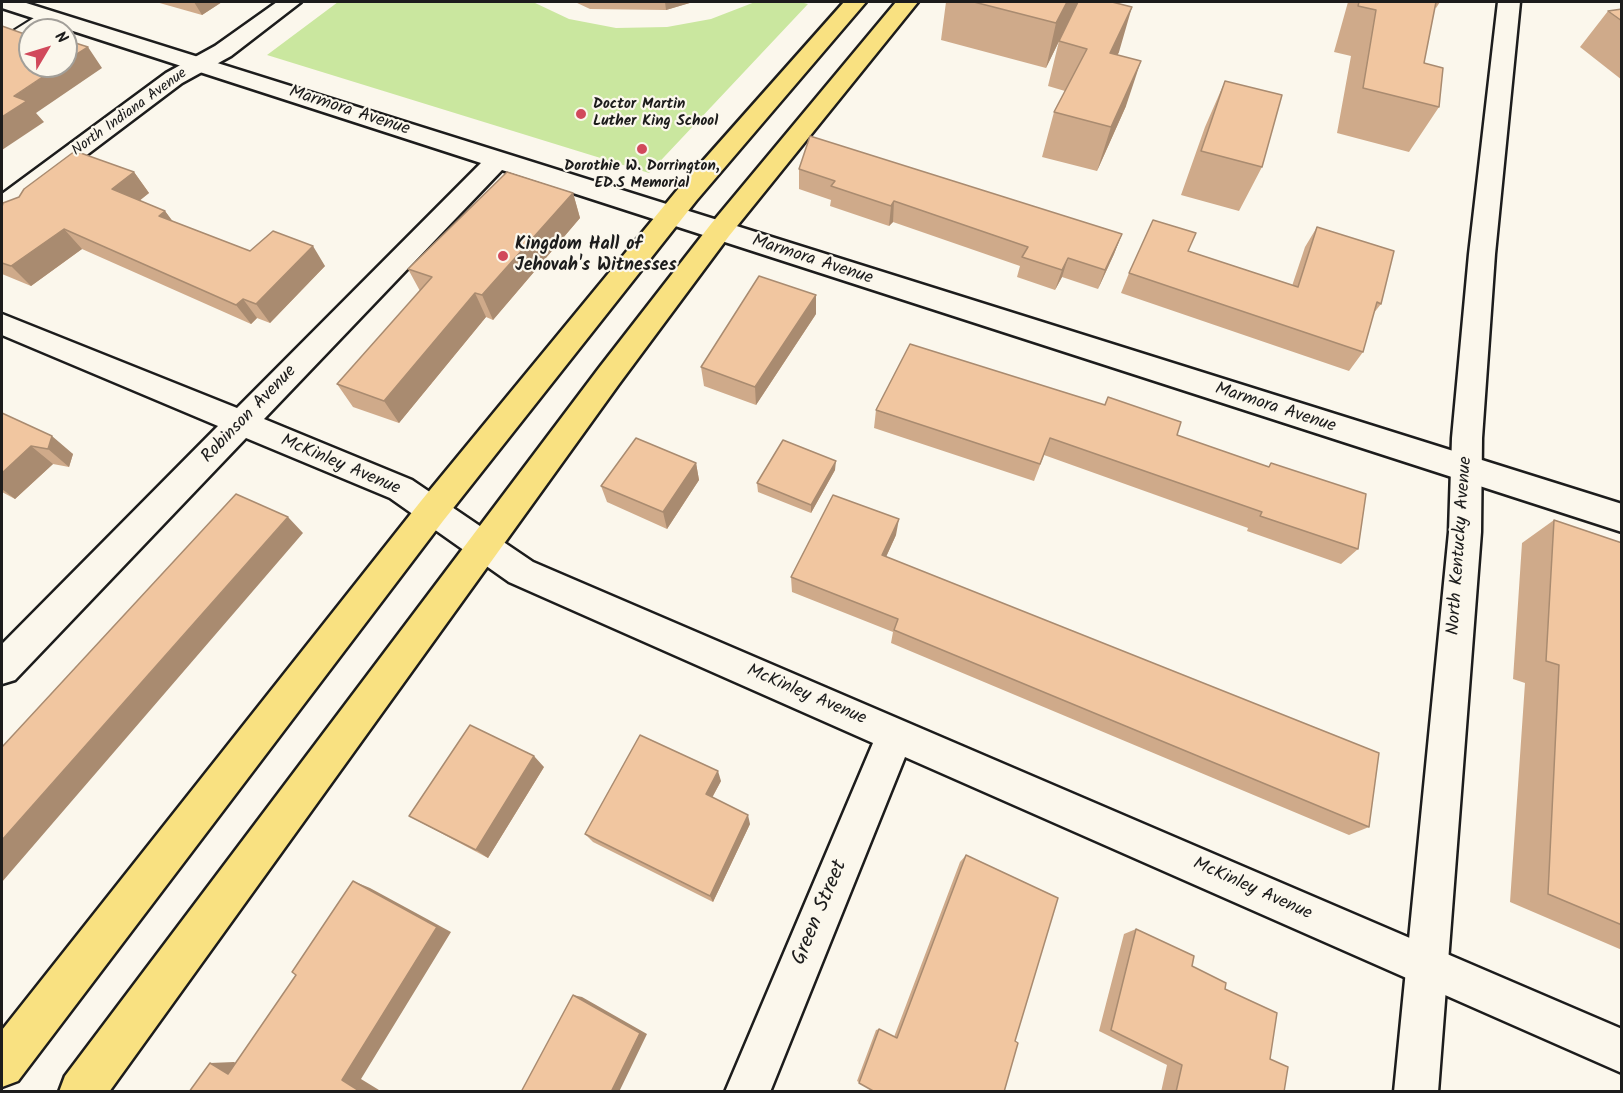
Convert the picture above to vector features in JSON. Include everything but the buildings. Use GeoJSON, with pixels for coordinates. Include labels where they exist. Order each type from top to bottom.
{"type":"FeatureCollection","features":[{"type":"Feature","properties":{"kind":"main road"},"geometry":{"type":"LineString","coordinates":[[2,1065],[181,831],[432,511],[671,215],[855,2]]}},
{"type":"Feature","properties":{"kind":"main road"},"geometry":{"type":"LineString","coordinates":[[81,1092],[483,546],[720,231],[907,2]]}},
{"type":"Feature","properties":{"kind":"street","name":"Marmora Avenue"},"geometry":{"type":"LineString","coordinates":[[3,2],[1622,518]]}},
{"type":"Feature","properties":{"kind":"street","name":"North Indiana Avenue"},"geometry":{"type":"LineString","coordinates":[[2,206],[174,78],[223,51],[290,2]]}},
{"type":"Feature","properties":{"kind":"street","name":"North Kentucky Avenue"},"geometry":{"type":"LineString","coordinates":[[1416,1092],[1465,532],[1482,254],[1509,2]]}},
{"type":"Feature","properties":{"kind":"street","name":"Robinson Avenue"},"geometry":{"type":"LineString","coordinates":[[2,668],[497,161]]}},
{"type":"Feature","properties":{"kind":"street","name":"McKinley Avenue"},"geometry":{"type":"LineString","coordinates":[[2,324],[401,489],[520,572],[1622,1052]]}},
{"type":"Feature","properties":{"kind":"street","name":"Green Street"},"geometry":{"type":"LineString","coordinates":[[747,1092],[895,735]]}},
{"type":"Feature","properties":{"kind":"lane"},"geometry":{"type":"LineString","coordinates":[[2,43],[45,15]]}},
{"type":"Feature","properties":{"kind":"green space","name":"Doctor Martin Luther King School"},"geometry":{"type":"Polygon","coordinates":[[[338,2],[533,2],[569,19],[616,28],[667,27],[711,19],[755,2],[808,4],[649,173],[267,55],[338,2]]]}},
{"type":"Feature","properties":{"kind":"place","name":"Doctor Martin Luther King School"},"geometry":{"type":"Point","coordinates":[581,114]}},
{"type":"Feature","properties":{"kind":"place","name":"Dorothie W. Dorrington, ED.S Memorial"},"geometry":{"type":"Point","coordinates":[642,149]}},
{"type":"Feature","properties":{"kind":"place","name":"Kingdom Hall of Jehovah's Witnesses"},"geometry":{"type":"Point","coordinates":[503,256]}}]}
